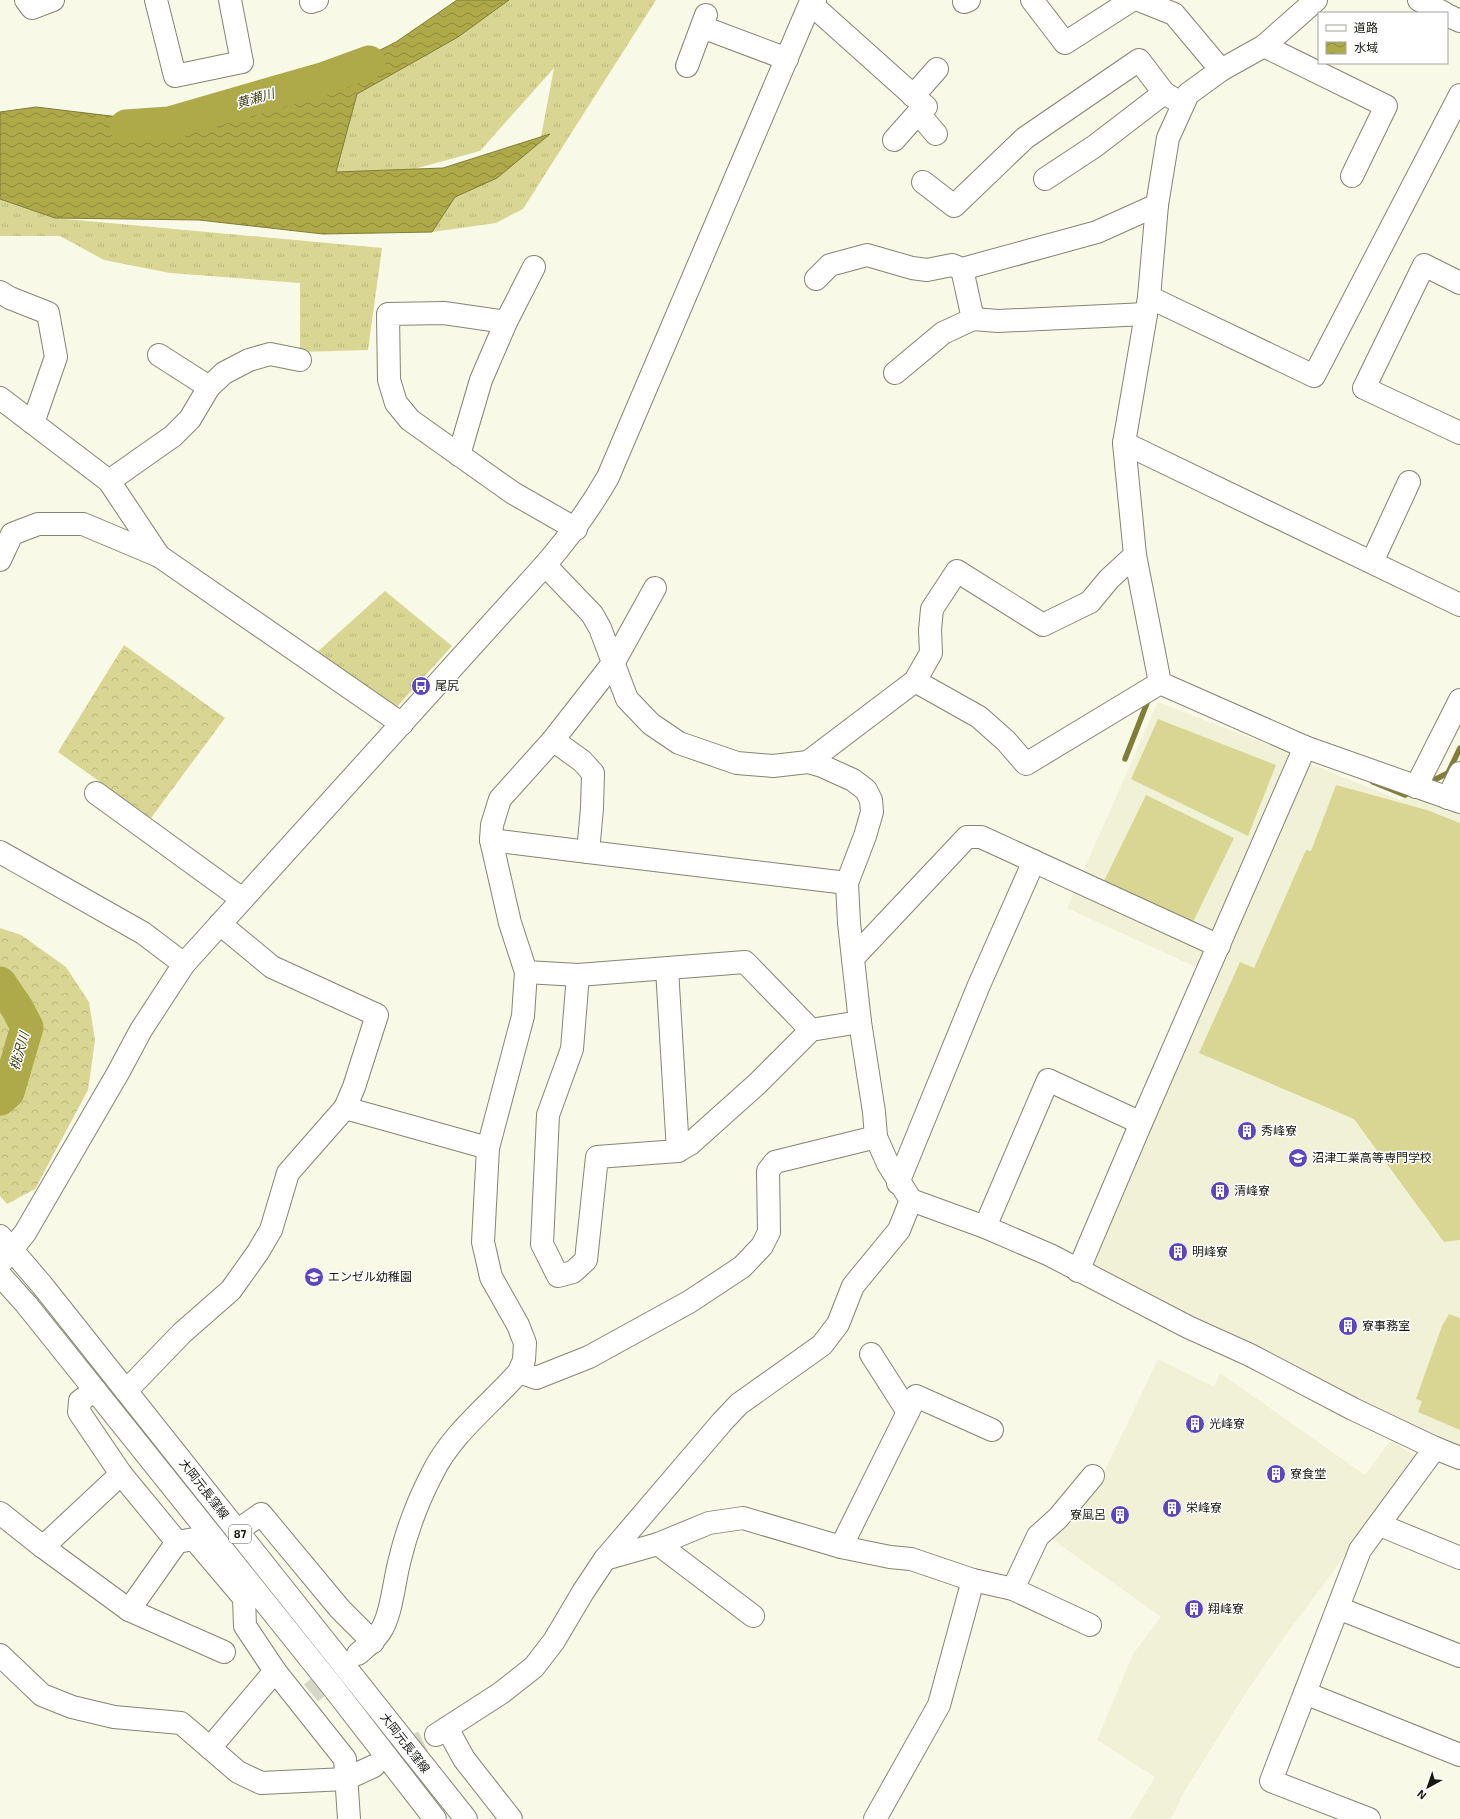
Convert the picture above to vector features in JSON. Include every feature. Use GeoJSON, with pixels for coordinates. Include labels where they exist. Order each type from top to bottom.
{"type":"FeatureCollection","features":[{"type":"Feature","properties":{"kind":"street"},"geometry":{"type":"LineString","coordinates":[[26,0],[32,8],[53,0]]}},
{"type":"Feature","properties":{"kind":"street"},"geometry":{"type":"LineString","coordinates":[[156,0],[175,76],[242,62],[230,0]]}},
{"type":"Feature","properties":{"kind":"street"},"geometry":{"type":"LineString","coordinates":[[1032,0],[1065,43],[1132,0]]}},
{"type":"Feature","properties":{"kind":"street"},"geometry":{"type":"LineString","coordinates":[[1139,0],[1174,14],[1221,70]]}},
{"type":"Feature","properties":{"kind":"street"},"geometry":{"type":"LineString","coordinates":[[1160,684],[1136,554],[1124,443],[1147,306],[1157,205],[1168,138],[1188,94],[1221,70],[1264,46],[1316,0]]}},
{"type":"Feature","properties":{"kind":"street"},"geometry":{"type":"LineString","coordinates":[[1419,0],[1442,12]]}},
{"type":"Feature","properties":{"kind":"street"},"geometry":{"type":"LineString","coordinates":[[4,1250],[25,1233],[118,1073],[141,1030],[184,964],[545,565],[576,529],[591,507],[608,477],[811,3],[916,104],[936,134]]}},
{"type":"Feature","properties":{"kind":"street"},"geometry":{"type":"LineString","coordinates":[[1448,15],[1460,21]]}},
{"type":"Feature","properties":{"kind":"street"},"geometry":{"type":"LineString","coordinates":[[687,66],[704,21],[787,59]]}},
{"type":"Feature","properties":{"kind":"street"},"geometry":{"type":"LineString","coordinates":[[1264,46],[1386,106],[1352,176]]}},
{"type":"Feature","properties":{"kind":"street"},"geometry":{"type":"LineString","coordinates":[[923,182],[954,206],[1025,138],[1139,60],[1164,93],[1182,105]]}},
{"type":"Feature","properties":{"kind":"street"},"geometry":{"type":"LineString","coordinates":[[894,140],[938,69]]}},
{"type":"Feature","properties":{"kind":"street"},"geometry":{"type":"LineString","coordinates":[[1045,179],[1095,146],[1164,93]]}},
{"type":"Feature","properties":{"kind":"street"},"geometry":{"type":"LineString","coordinates":[[895,373],[943,334],[973,319],[998,321],[1147,306],[1314,376],[1460,95]]}},
{"type":"Feature","properties":{"kind":"street"},"geometry":{"type":"LineString","coordinates":[[816,279],[830,265],[867,255],[912,268],[927,270],[952,265],[962,269],[1097,232],[1157,205]]}},
{"type":"Feature","properties":{"kind":"street"},"geometry":{"type":"LineString","coordinates":[[1460,283],[1424,265],[1364,388],[1460,433]]}},
{"type":"Feature","properties":{"kind":"street"},"geometry":{"type":"LineString","coordinates":[[459,455],[481,380],[506,322],[534,267]]}},
{"type":"Feature","properties":{"kind":"street"},"geometry":{"type":"LineString","coordinates":[[962,269],[973,319]]}},
{"type":"Feature","properties":{"kind":"street"},"geometry":{"type":"LineString","coordinates":[[0,292],[10,298],[48,313],[56,357],[33,423]]}},
{"type":"Feature","properties":{"kind":"street"},"geometry":{"type":"LineString","coordinates":[[506,322],[444,313],[388,314],[389,380],[396,403],[410,420],[512,493],[576,529]]}},
{"type":"Feature","properties":{"kind":"street"},"geometry":{"type":"LineString","coordinates":[[109,481],[173,436],[190,419],[209,387],[224,373],[249,360],[270,354],[300,360]]}},
{"type":"Feature","properties":{"kind":"street"},"geometry":{"type":"LineString","coordinates":[[159,355],[209,387]]}},
{"type":"Feature","properties":{"kind":"street"},"geometry":{"type":"LineString","coordinates":[[0,398],[109,481],[159,556]]}},
{"type":"Feature","properties":{"kind":"street"},"geometry":{"type":"LineString","coordinates":[[1124,443],[1460,605]]}},
{"type":"Feature","properties":{"kind":"street"},"geometry":{"type":"LineString","coordinates":[[1372,562],[1410,482]]}},
{"type":"Feature","properties":{"kind":"street"},"geometry":{"type":"LineString","coordinates":[[0,560],[12,534],[38,524],[83,524],[159,556],[402,724]]}},
{"type":"Feature","properties":{"kind":"street"},"geometry":{"type":"LineString","coordinates":[[808,762],[915,681],[931,653],[930,630],[932,609],[957,571],[1043,625],[1090,602],[1109,580],[1136,554]]}},
{"type":"Feature","properties":{"kind":"street"},"geometry":{"type":"LineString","coordinates":[[545,565],[592,614],[600,628],[627,699],[651,724],[679,743],[737,764],[773,766],[808,762],[822,766],[853,780],[866,790],[871,800],[872,812],[865,836],[847,883],[853,958],[860,1022],[874,1112],[876,1137],[888,1164],[910,1200],[985,1227],[1050,1255],[1078,1271],[1188,1327],[1250,1354],[1353,1409],[1435,1448],[1460,1458]]}},
{"type":"Feature","properties":{"kind":"street"},"geometry":{"type":"LineString","coordinates":[[237,1531],[261,1514],[340,1609],[366,1648],[381,1631],[392,1598],[408,1532],[420,1498],[432,1472],[448,1448],[519,1372],[524,1360],[525,1343],[518,1325],[491,1277],[483,1242],[488,1148],[523,1016],[526,972],[510,923],[491,840],[492,825],[500,799],[553,740],[614,662],[655,588]]}},
{"type":"Feature","properties":{"kind":"street"},"geometry":{"type":"LineString","coordinates":[[915,681],[979,717],[1006,741],[1026,764],[1160,684]]}},
{"type":"Feature","properties":{"kind":"street"},"geometry":{"type":"LineString","coordinates":[[1160,684],[1305,746],[1454,800],[1460,773]]}},
{"type":"Feature","properties":{"kind":"street"},"geometry":{"type":"LineString","coordinates":[[1416,787],[1460,700]]}},
{"type":"Feature","properties":{"kind":"street"},"geometry":{"type":"LineString","coordinates":[[553,740],[593,772],[592,808],[588,852]]}},
{"type":"Feature","properties":{"kind":"street"},"geometry":{"type":"LineString","coordinates":[[1078,1271],[1305,746]]}},
{"type":"Feature","properties":{"kind":"street"},"geometry":{"type":"LineString","coordinates":[[96,793],[242,899]]}},
{"type":"Feature","properties":{"kind":"street"},"geometry":{"type":"LineString","coordinates":[[853,958],[967,837],[981,837],[1219,946]]}},
{"type":"Feature","properties":{"kind":"street"},"geometry":{"type":"LineString","coordinates":[[491,840],[847,883]]}},
{"type":"Feature","properties":{"kind":"street"},"geometry":{"type":"LineString","coordinates":[[0,852],[143,933],[184,964]]}},
{"type":"Feature","properties":{"kind":"street"},"geometry":{"type":"LineString","coordinates":[[898,1182],[979,985],[1034,861]]}},
{"type":"Feature","properties":{"kind":"street"},"geometry":{"type":"LineString","coordinates":[[126,1391],[182,1333],[231,1290],[258,1252],[271,1230],[288,1173],[345,1108],[354,1087],[377,1015],[272,967],[220,924]]}},
{"type":"Feature","properties":{"kind":"street"},"geometry":{"type":"LineString","coordinates":[[526,972],[578,975],[745,962],[811,1030]]}},
{"type":"Feature","properties":{"kind":"street"},"geometry":{"type":"LineString","coordinates":[[667,969],[678,1151]]}},
{"type":"Feature","properties":{"kind":"street"},"geometry":{"type":"LineString","coordinates":[[578,975],[572,1049],[548,1115],[542,1244],[558,1276],[573,1272],[586,1260],[597,1157],[678,1151],[690,1144],[757,1084],[811,1030],[860,1022]]}},
{"type":"Feature","properties":{"kind":"street"},"geometry":{"type":"LineString","coordinates":[[985,1227],[1048,1080],[1141,1123]]}},
{"type":"Feature","properties":{"kind":"street"},"geometry":{"type":"LineString","coordinates":[[345,1108],[488,1148]]}},
{"type":"Feature","properties":{"kind":"street"},"geometry":{"type":"LineString","coordinates":[[519,1372],[536,1378],[589,1358],[688,1302],[742,1267],[762,1246],[769,1232],[768,1170],[775,1162],[876,1137]]}},
{"type":"Feature","properties":{"kind":"street"},"geometry":{"type":"LineString","coordinates":[[511,1819],[441,1731],[501,1693],[534,1667],[554,1641],[582,1592],[605,1559],[739,1404],[822,1345],[838,1324],[853,1286],[899,1230],[910,1200]]}},
{"type":"Feature","properties":{"kind":"street","name":"大岡元長窪線"},"geometry":{"type":"LineString","coordinates":[[4,1250],[42,1285],[466,1819]]}},
{"type":"Feature","properties":{"kind":"street","name":"大岡元長窪線"},"geometry":{"type":"LineString","coordinates":[[0,1275],[26,1304],[327,1680],[435,1819]]}},
{"type":"Feature","properties":{"kind":"street"},"geometry":{"type":"LineString","coordinates":[[871,1354],[908,1412]]}},
{"type":"Feature","properties":{"kind":"street"},"geometry":{"type":"LineString","coordinates":[[94,1390],[80,1401],[79,1412],[121,1474],[177,1542]]}},
{"type":"Feature","properties":{"kind":"street"},"geometry":{"type":"LineString","coordinates":[[842,1547],[916,1396],[992,1430]]}},
{"type":"Feature","properties":{"kind":"street"},"geometry":{"type":"LineString","coordinates":[[1369,1819],[1271,1781],[1360,1550],[1380,1525],[1435,1448]]}},
{"type":"Feature","properties":{"kind":"street"},"geometry":{"type":"LineString","coordinates":[[43,1547],[121,1474]]}},
{"type":"Feature","properties":{"kind":"street"},"geometry":{"type":"LineString","coordinates":[[1013,1589],[1038,1536],[1058,1518],[1093,1476]]}},
{"type":"Feature","properties":{"kind":"street"},"geometry":{"type":"LineString","coordinates":[[0,1513],[43,1547],[129,1610],[224,1652]]}},
{"type":"Feature","properties":{"kind":"street"},"geometry":{"type":"LineString","coordinates":[[605,1559],[658,1544],[709,1522],[743,1518],[842,1547],[890,1558],[911,1559],[973,1580],[1013,1589],[1090,1625]]}},
{"type":"Feature","properties":{"kind":"street"},"geometry":{"type":"LineString","coordinates":[[1380,1525],[1460,1558]]}},
{"type":"Feature","properties":{"kind":"street"},"geometry":{"type":"LineString","coordinates":[[129,1610],[177,1542],[194,1539],[244,1598],[245,1626],[275,1671],[306,1698],[345,1759],[349,1819]]}},
{"type":"Feature","properties":{"kind":"street"},"geometry":{"type":"LineString","coordinates":[[658,1544],[753,1616]]}},
{"type":"Feature","properties":{"kind":"street"},"geometry":{"type":"LineString","coordinates":[[875,1819],[939,1705],[973,1580]]}},
{"type":"Feature","properties":{"kind":"street"},"geometry":{"type":"LineString","coordinates":[[1338,1608],[1460,1656]]}},
{"type":"Feature","properties":{"kind":"street"},"geometry":{"type":"LineString","coordinates":[[0,1655],[42,1695],[72,1707],[114,1717],[181,1723],[238,1772],[262,1783],[346,1780],[374,1766]]}},
{"type":"Feature","properties":{"kind":"street"},"geometry":{"type":"LineString","coordinates":[[210,1748],[275,1671]]}},
{"type":"Feature","properties":{"kind":"street"},"geometry":{"type":"LineString","coordinates":[[1305,1693],[1460,1755]]}},
{"type":"Feature","properties":{"kind":"shaded area"},"geometry":{"type":"Polygon","coordinates":[[[1158,702],[1289,753],[1200,969],[1067,908],[1158,702]]]}},
{"type":"Feature","properties":{"kind":"shaded area","name":"沼津工業高等専門学校"},"geometry":{"type":"Polygon","coordinates":[[[1308,763],[1400,800],[1413,795],[1460,812],[1460,1449],[1429,1437],[1333,1386],[1237,1341],[1089,1267],[1308,763]]]}},
{"type":"Feature","properties":{"kind":"shaded area"},"geometry":{"type":"Polygon","coordinates":[[[1158,1359],[1214,1387],[1220,1373],[1365,1475],[1391,1440],[1418,1458],[1282,1640],[1247,1691],[1184,1792],[1171,1819],[1130,1819],[1155,1777],[1097,1740],[1133,1654],[1161,1617],[1049,1537],[1100,1481],[1158,1359]]]}},
{"type":"Feature","properties":{"kind":"green space"},"geometry":{"type":"Polygon","coordinates":[[[502,0],[656,0],[523,209],[496,223],[432,232],[447,194],[540,142],[554,68],[480,151],[414,169],[336,172],[357,94],[502,0]]]}},
{"type":"Feature","properties":{"kind":"green space"},"geometry":{"type":"Polygon","coordinates":[[[0,199],[55,218],[382,248],[368,350],[300,352],[300,283],[170,273],[104,260],[60,236],[0,236],[0,199]]]}},
{"type":"Feature","properties":{"kind":"green space"},"geometry":{"type":"Polygon","coordinates":[[[385,591],[452,646],[395,709],[315,654],[385,591]]]}},
{"type":"Feature","properties":{"kind":"green space"},"geometry":{"type":"Polygon","coordinates":[[[124,645],[225,718],[151,818],[58,752],[124,645]]]}},
{"type":"Feature","properties":{"kind":"green space"},"geometry":{"type":"Polygon","coordinates":[[[1158,719],[1276,765],[1248,836],[1131,779],[1158,719]]]}},
{"type":"Feature","properties":{"kind":"green space"},"geometry":{"type":"Polygon","coordinates":[[[1336,785],[1427,810],[1460,823],[1460,1240],[1444,1242],[1354,1119],[1199,1053],[1240,962],[1254,968],[1306,850],[1311,851],[1336,785]]]}},
{"type":"Feature","properties":{"kind":"green space"},"geometry":{"type":"Polygon","coordinates":[[[1146,795],[1234,838],[1191,926],[1103,883],[1146,795]]]}},
{"type":"Feature","properties":{"kind":"green space"},"geometry":{"type":"Polygon","coordinates":[[[0,928],[21,935],[66,967],[89,1002],[95,1040],[88,1090],[35,1189],[7,1204],[0,1196],[0,928]]]}},
{"type":"Feature","properties":{"kind":"green space"},"geometry":{"type":"Polygon","coordinates":[[[1449,1314],[1460,1318],[1460,1430],[1418,1412],[1422,1401],[1416,1399],[1442,1326],[1449,1314]]]}},
{"type":"Feature","properties":{"kind":"water"},"geometry":{"type":"Polygon","coordinates":[[[457,0],[509,0],[458,37],[357,94],[336,172],[443,168],[550,134],[497,178],[455,197],[432,232],[323,234],[199,220],[55,218],[0,199],[0,112],[36,107],[169,123],[325,78],[396,42],[457,0]]]}},
{"type":"Feature","properties":{"kind":"waterway","name":"黄瀬川"},"geometry":{"type":"LineString","coordinates":[[126,126],[169,123],[325,78],[369,62]]}},
{"type":"Feature","properties":{"kind":"waterway"},"geometry":{"type":"LineString","coordinates":[[1125,759],[1149,698]]}},
{"type":"Feature","properties":{"kind":"waterway"},"geometry":{"type":"LineString","coordinates":[[1428,783],[1448,773],[1460,748]]}},
{"type":"Feature","properties":{"kind":"waterway"},"geometry":{"type":"LineString","coordinates":[[1373,782],[1405,795],[1413,791]]}},
{"type":"Feature","properties":{"kind":"waterway","name":"桃沢川"},"geometry":{"type":"LineString","coordinates":[[0,983],[17,1008],[27,1027],[8,1092],[0,1099]]}},
{"type":"Feature","properties":{"kind":"tunnel"},"geometry":{"type":"LineString","coordinates":[[311,1693],[342,1667]]}},
{"type":"Feature","properties":{"kind":"tunnel"},"geometry":{"type":"LineString","coordinates":[[374,1766],[436,1735]]}},
{"type":"Feature","properties":{"kind":"place","name":"尾尻"},"geometry":{"type":"Point","coordinates":[421,686]}},
{"type":"Feature","properties":{"kind":"place","name":"秀峰寮"},"geometry":{"type":"Point","coordinates":[1247,1131]}},
{"type":"Feature","properties":{"kind":"place","name":"沼津工業高等専門学校"},"geometry":{"type":"Point","coordinates":[1298,1158]}},
{"type":"Feature","properties":{"kind":"place","name":"清峰寮"},"geometry":{"type":"Point","coordinates":[1220,1191]}},
{"type":"Feature","properties":{"kind":"place","name":"明峰寮"},"geometry":{"type":"Point","coordinates":[1178,1252]}},
{"type":"Feature","properties":{"kind":"place","name":"エンゼル幼稚園"},"geometry":{"type":"Point","coordinates":[314,1277]}},
{"type":"Feature","properties":{"kind":"place","name":"寮事務室"},"geometry":{"type":"Point","coordinates":[1348,1326]}},
{"type":"Feature","properties":{"kind":"place","name":"光峰寮"},"geometry":{"type":"Point","coordinates":[1195,1424]}},
{"type":"Feature","properties":{"kind":"place","name":"寮食堂"},"geometry":{"type":"Point","coordinates":[1276,1474]}},
{"type":"Feature","properties":{"kind":"place","name":"栄峰寮"},"geometry":{"type":"Point","coordinates":[1172,1508]}},
{"type":"Feature","properties":{"kind":"place","name":"寮風呂"},"geometry":{"type":"Point","coordinates":[1120,1515]}},
{"type":"Feature","properties":{"kind":"place","name":"翔峰寮"},"geometry":{"type":"Point","coordinates":[1194,1609]}}]}
